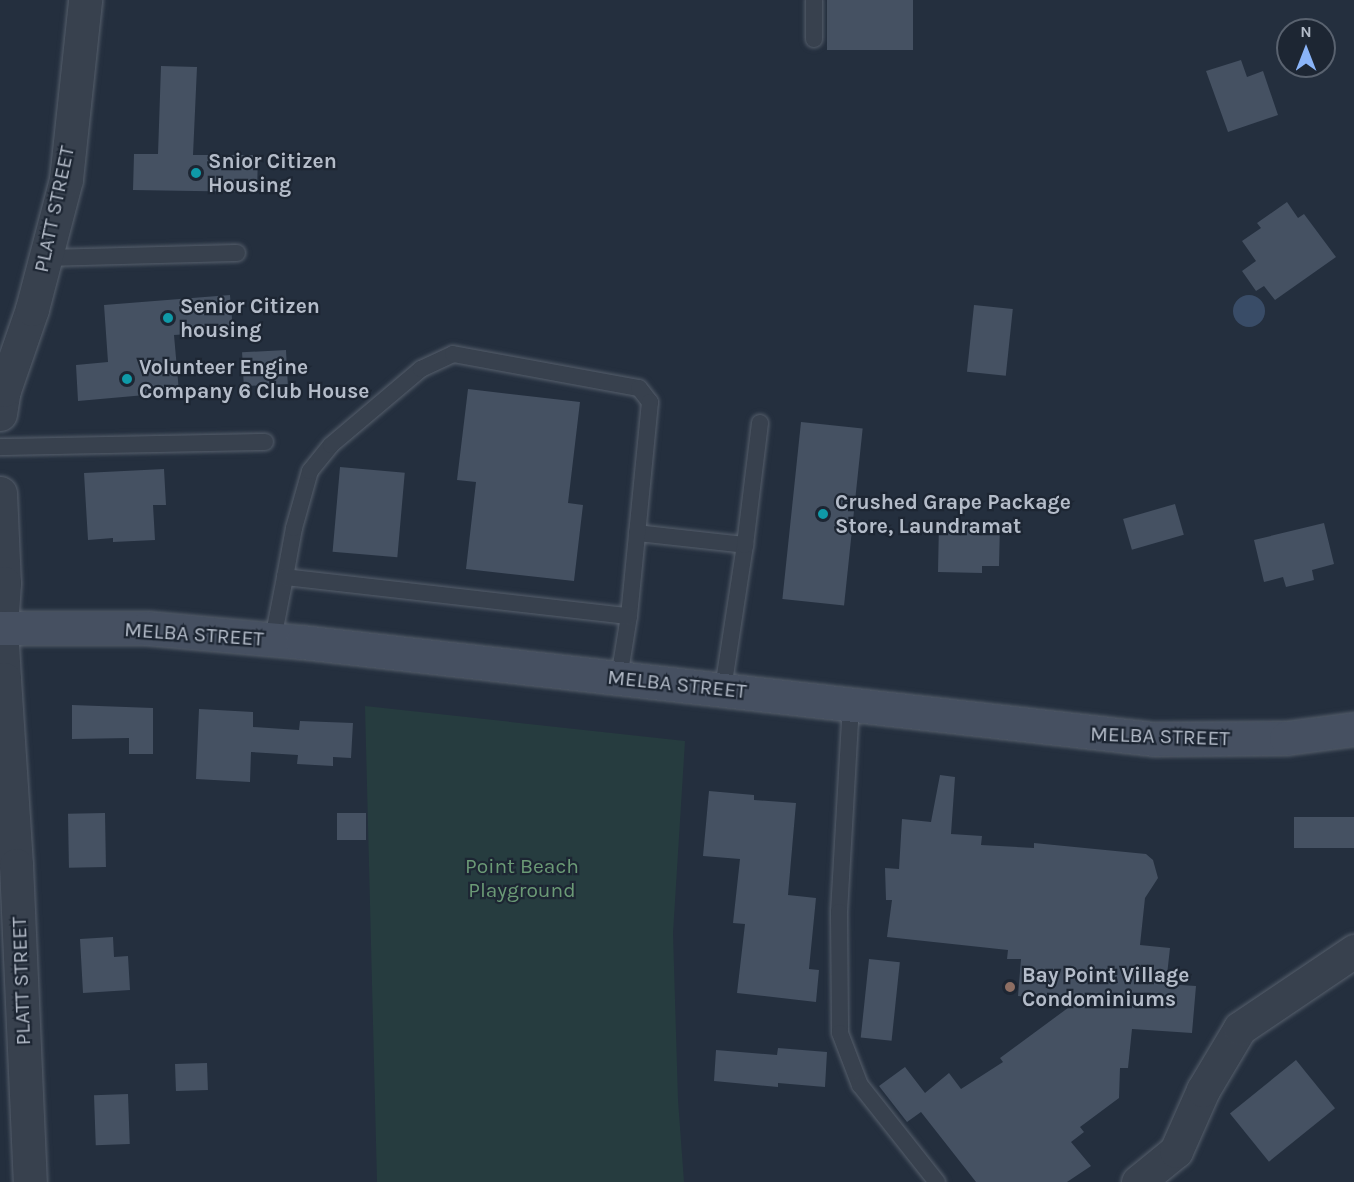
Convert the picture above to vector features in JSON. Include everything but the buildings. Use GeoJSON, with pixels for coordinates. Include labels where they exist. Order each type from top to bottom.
{"type":"FeatureCollection","features":[{"type":"Feature","properties":{"kind":"main road","name":"MELBA STREET"},"geometry":{"type":"LineString","coordinates":[[1,628],[147,628],[273,639],[1154,740],[1286,738],[1354,729]]}},
{"type":"Feature","properties":{"kind":"street","name":"PLATT STREET"},"geometry":{"type":"LineString","coordinates":[[0,414],[4,390],[32,309],[66,179],[86,0]]}},
{"type":"Feature","properties":{"kind":"street","name":"PLATT STREET"},"geometry":{"type":"LineString","coordinates":[[0,493],[4,583],[1,628],[8,866],[30,1182]]}},
{"type":"Feature","properties":{"kind":"street"},"geometry":{"type":"LineString","coordinates":[[1138,1182],[1176,1150],[1203,1090],[1240,1028],[1354,951]]}},
{"type":"Feature","properties":{"kind":"lane"},"geometry":{"type":"LineString","coordinates":[[814,0],[814,39]]}},
{"type":"Feature","properties":{"kind":"lane"},"geometry":{"type":"LineString","coordinates":[[45,258],[237,253]]}},
{"type":"Feature","properties":{"kind":"lane"},"geometry":{"type":"LineString","coordinates":[[273,639],[294,528],[310,471],[331,445],[421,369],[453,354],[639,388],[650,402],[629,616],[619,678]]}},
{"type":"Feature","properties":{"kind":"lane"},"geometry":{"type":"LineString","coordinates":[[723,689],[745,545],[760,423]]}},
{"type":"Feature","properties":{"kind":"lane"},"geometry":{"type":"LineString","coordinates":[[0,447],[265,442]]}},
{"type":"Feature","properties":{"kind":"lane"},"geometry":{"type":"LineString","coordinates":[[637,532],[745,545]]}},
{"type":"Feature","properties":{"kind":"lane"},"geometry":{"type":"LineString","coordinates":[[285,577],[629,616]]}},
{"type":"Feature","properties":{"kind":"lane"},"geometry":{"type":"LineString","coordinates":[[851,704],[839,912],[840,1033],[860,1085],[937,1182]]}},
{"type":"Feature","properties":{"kind":"green space","name":"Point Beach Playground"},"geometry":{"type":"Polygon","coordinates":[[[365,706],[685,741],[673,933],[678,1100],[684,1182],[377,1182],[365,706]]]}},
{"type":"Feature","properties":{"kind":"water"},"geometry":{"type":"Polygon","coordinates":[[[1249,295],[1260,300],[1265,311],[1260,322],[1249,327],[1238,322],[1233,311],[1238,300],[1249,295]]]}},
{"type":"Feature","properties":{"kind":"place","name":"Snior Citizen Housing"},"geometry":{"type":"Point","coordinates":[196,173]}},
{"type":"Feature","properties":{"kind":"place","name":"Senior Citizen housing"},"geometry":{"type":"Point","coordinates":[168,318]}},
{"type":"Feature","properties":{"kind":"place","name":"Volunteer Engine Company 6 Club House"},"geometry":{"type":"Point","coordinates":[127,379]}},
{"type":"Feature","properties":{"kind":"place","name":"Crushed Grape Package Store, Laundramat"},"geometry":{"type":"Point","coordinates":[823,514]}},
{"type":"Feature","properties":{"kind":"place","name":"Bay Point Village Condominiums"},"geometry":{"type":"Point","coordinates":[1010,987]}}]}
